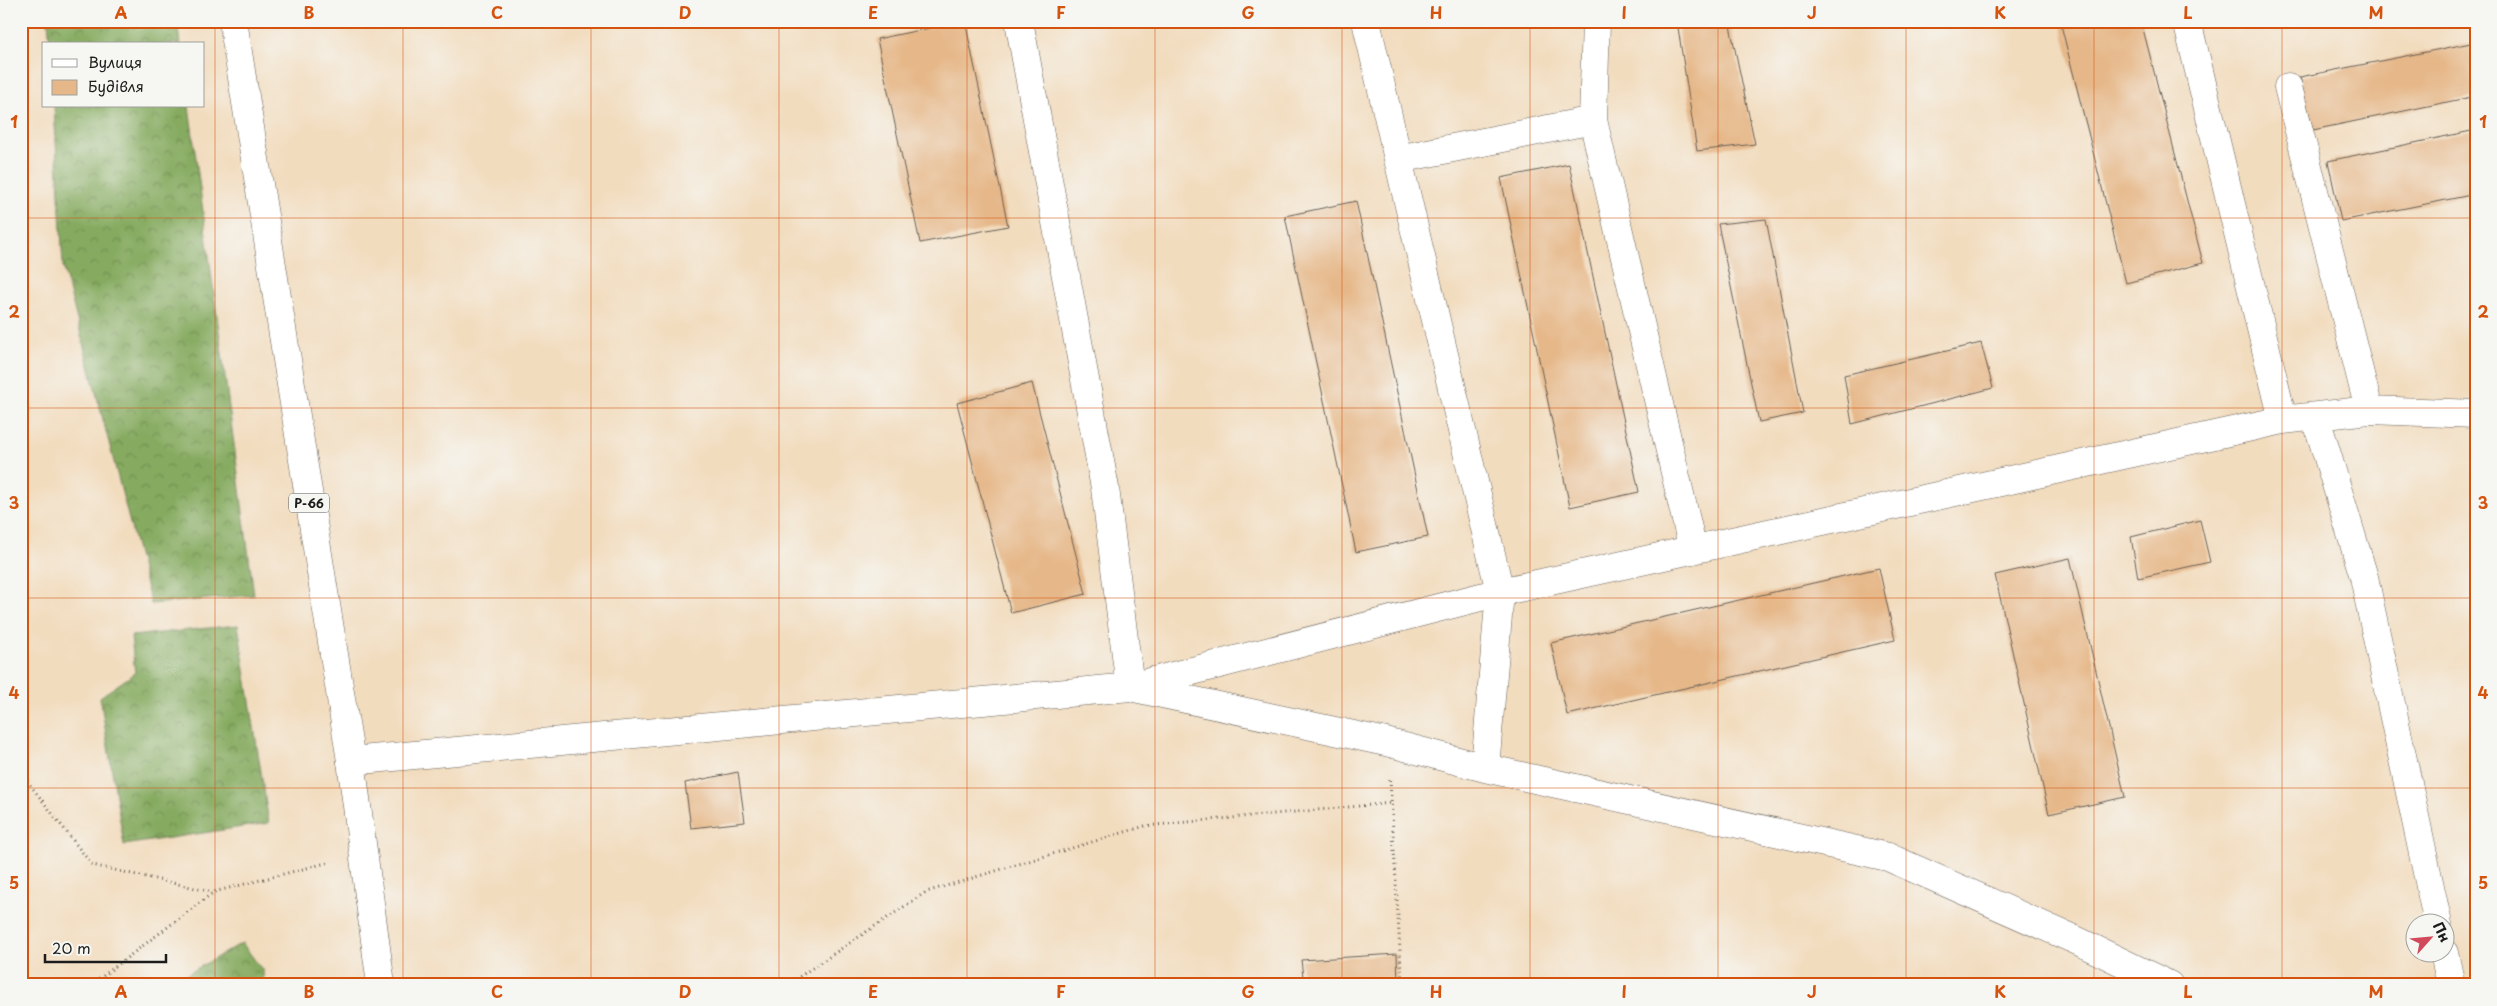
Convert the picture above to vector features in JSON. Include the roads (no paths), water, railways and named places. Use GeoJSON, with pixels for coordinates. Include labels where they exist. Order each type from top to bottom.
{"type":"FeatureCollection","features":[{"type":"Feature","properties":{"kind":"street","name":"Р-66"},"geometry":{"type":"LineString","coordinates":[[233,21],[351,761],[381,985]]}},
{"type":"Feature","properties":{"kind":"street"},"geometry":{"type":"LineString","coordinates":[[1020,21],[1105,488],[1130,687]]}},
{"type":"Feature","properties":{"kind":"street"},"geometry":{"type":"LineString","coordinates":[[1366,21],[1500,592],[1484,768]]}},
{"type":"Feature","properties":{"kind":"street"},"geometry":{"type":"LineString","coordinates":[[1596,21],[1593,120],[1693,550]]}},
{"type":"Feature","properties":{"kind":"street"},"geometry":{"type":"LineString","coordinates":[[2187,21],[2284,420]]}},
{"type":"Feature","properties":{"kind":"street"},"geometry":{"type":"LineString","coordinates":[[2288,86],[2369,410]]}},
{"type":"Feature","properties":{"kind":"street"},"geometry":{"type":"LineString","coordinates":[[1398,159],[1593,120]]}},
{"type":"Feature","properties":{"kind":"street"},"geometry":{"type":"LineString","coordinates":[[351,761],[1130,687],[1500,592],[2284,420],[2316,418],[2369,410],[2476,414]]}},
{"type":"Feature","properties":{"kind":"street"},"geometry":{"type":"LineString","coordinates":[[2316,418],[2364,577],[2436,914]]}},
{"type":"Feature","properties":{"kind":"street"},"geometry":{"type":"LineString","coordinates":[[1130,687],[1386,742],[1484,768],[1888,857],[2080,942],[2169,985]]}},
{"type":"Feature","properties":{"kind":"street"},"geometry":{"type":"LineString","coordinates":[[2446,964],[2451,985]]}}]}
